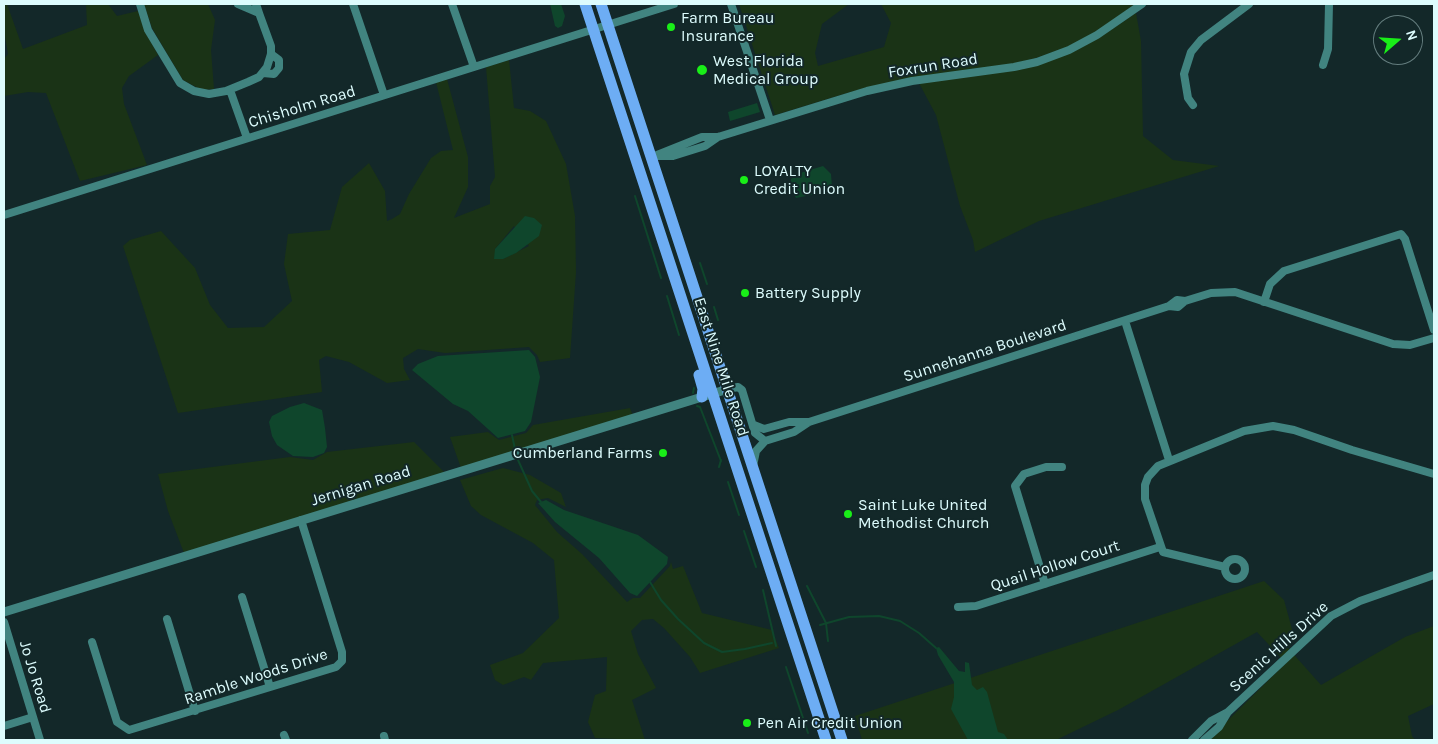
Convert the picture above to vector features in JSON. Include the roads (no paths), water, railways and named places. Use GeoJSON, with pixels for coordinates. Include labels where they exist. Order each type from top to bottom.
{"type":"FeatureCollection","features":[{"type":"Feature","properties":{"kind":"main road","name":"East Nine Mile Road"},"geometry":{"type":"LineString","coordinates":[[585,4],[682,299],[708,395],[826,740]]}},
{"type":"Feature","properties":{"kind":"main road","name":"East Nine Mile Road"},"geometry":{"type":"LineString","coordinates":[[601,4],[842,740]]}},
{"type":"Feature","properties":{"kind":"main road"},"geometry":{"type":"LineString","coordinates":[[601,54],[609,64],[635,141],[639,148],[652,157],[647,170],[648,180],[677,285]]}},
{"type":"Feature","properties":{"kind":"main road"},"geometry":{"type":"LineString","coordinates":[[708,395],[721,396],[728,407],[763,514],[773,527]]}},
{"type":"Feature","properties":{"kind":"street"},"geometry":{"type":"LineString","coordinates":[[140,4],[148,30],[180,83],[201,93],[219,93],[230,90],[263,73],[274,74],[279,68],[278,60],[271,54]]}},
{"type":"Feature","properties":{"kind":"street"},"geometry":{"type":"LineString","coordinates":[[238,4],[259,13]]}},
{"type":"Feature","properties":{"kind":"street"},"geometry":{"type":"LineString","coordinates":[[256,4],[269,40],[271,54],[263,73]]}},
{"type":"Feature","properties":{"kind":"street"},"geometry":{"type":"LineString","coordinates":[[353,4],[384,95]]}},
{"type":"Feature","properties":{"kind":"street"},"geometry":{"type":"LineString","coordinates":[[452,4],[474,67]]}},
{"type":"Feature","properties":{"kind":"street","name":"Chisholm Road"},"geometry":{"type":"LineString","coordinates":[[4,215],[674,4]]}},
{"type":"Feature","properties":{"kind":"street"},"geometry":{"type":"LineString","coordinates":[[731,4],[770,120]]}},
{"type":"Feature","properties":{"kind":"street","name":"Foxrun Road"},"geometry":{"type":"LineString","coordinates":[[652,157],[673,156],[703,147],[718,137],[847,96],[912,81],[1037,62],[1069,50],[1097,35],[1142,4]]}},
{"type":"Feature","properties":{"kind":"street"},"geometry":{"type":"LineString","coordinates":[[1193,105],[1188,98],[1184,74],[1191,52],[1201,40],[1250,4]]}},
{"type":"Feature","properties":{"kind":"street"},"geometry":{"type":"LineString","coordinates":[[1322,65],[1328,49],[1329,4]]}},
{"type":"Feature","properties":{"kind":"street"},"geometry":{"type":"LineString","coordinates":[[230,90],[247,138]]}},
{"type":"Feature","properties":{"kind":"street"},"geometry":{"type":"LineString","coordinates":[[1264,302],[1270,284],[1284,271],[1401,234],[1405,239],[1434,330]]}},
{"type":"Feature","properties":{"kind":"street","name":"Sunnehanna Boulevard"},"geometry":{"type":"LineString","coordinates":[[765,441],[794,432],[809,422],[1169,306],[1177,300],[1185,301],[1211,293],[1226,291],[1397,345],[1410,345],[1434,338]]}},
{"type":"Feature","properties":{"kind":"street"},"geometry":{"type":"LineString","coordinates":[[1125,320],[1169,460]]}},
{"type":"Feature","properties":{"kind":"street"},"geometry":{"type":"LineString","coordinates":[[728,389],[738,387],[742,390],[757,437],[765,441],[756,451],[752,466]]}},
{"type":"Feature","properties":{"kind":"street","name":"Jernigan Road"},"geometry":{"type":"LineString","coordinates":[[4,612],[728,389]]}},
{"type":"Feature","properties":{"kind":"street","name":"Sunnehanna Boulevard"},"geometry":{"type":"LineString","coordinates":[[754,425],[764,430],[789,422],[809,422]]}},
{"type":"Feature","properties":{"kind":"street"},"geometry":{"type":"LineString","coordinates":[[1225,567],[1169,554],[1163,552],[1160,547],[1144,490],[1152,471],[1169,460],[1244,431],[1272,426],[1294,430],[1352,450],[1434,474]]}},
{"type":"Feature","properties":{"kind":"street"},"geometry":{"type":"LineString","coordinates":[[1045,584],[1016,486],[1024,474],[1046,467],[1062,466]]}},
{"type":"Feature","properties":{"kind":"street","name":"Ramble Woods Drive"},"geometry":{"type":"LineString","coordinates":[[92,642],[120,726],[133,730],[336,667],[343,657],[301,520]]}},
{"type":"Feature","properties":{"kind":"street","name":"Quail Hollow Court"},"geometry":{"type":"LineString","coordinates":[[958,607],[976,606],[1160,547]]}},
{"type":"Feature","properties":{"kind":"street","name":"Scenic Hills Drive"},"geometry":{"type":"LineString","coordinates":[[1192,740],[1211,721],[1228,712],[1330,616],[1360,600],[1434,575]]}},
{"type":"Feature","properties":{"kind":"street"},"geometry":{"type":"LineString","coordinates":[[242,597],[270,687]]}},
{"type":"Feature","properties":{"kind":"street"},"geometry":{"type":"LineString","coordinates":[[167,618],[195,710]]}},
{"type":"Feature","properties":{"kind":"street","name":"Jo Jo Road"},"geometry":{"type":"LineString","coordinates":[[4,622],[40,740]]}},
{"type":"Feature","properties":{"kind":"street","name":"Scenic Hills Drive"},"geometry":{"type":"LineString","coordinates":[[1204,740],[1219,727],[1228,712]]}},
{"type":"Feature","properties":{"kind":"street"},"geometry":{"type":"LineString","coordinates":[[4,726],[33,717]]}},
{"type":"Feature","properties":{"kind":"waterway"},"geometry":{"type":"LineString","coordinates":[[635,196],[661,278]]}},
{"type":"Feature","properties":{"kind":"waterway"},"geometry":{"type":"LineString","coordinates":[[700,263],[707,284]]}},
{"type":"Feature","properties":{"kind":"waterway"},"geometry":{"type":"LineString","coordinates":[[667,296],[679,335]]}},
{"type":"Feature","properties":{"kind":"waterway"},"geometry":{"type":"LineString","coordinates":[[714,307],[718,320]]}},
{"type":"Feature","properties":{"kind":"waterway"},"geometry":{"type":"LineString","coordinates":[[693,393],[694,388]]}},
{"type":"Feature","properties":{"kind":"waterway"},"geometry":{"type":"LineString","coordinates":[[697,406],[700,407],[721,461]]}},
{"type":"Feature","properties":{"kind":"waterway"},"geometry":{"type":"LineString","coordinates":[[512,435],[515,449]]}},
{"type":"Feature","properties":{"kind":"waterway"},"geometry":{"type":"LineString","coordinates":[[518,460],[532,491],[541,502]]}},
{"type":"Feature","properties":{"kind":"waterway"},"geometry":{"type":"LineString","coordinates":[[719,467],[721,460]]}},
{"type":"Feature","properties":{"kind":"waterway"},"geometry":{"type":"LineString","coordinates":[[728,482],[739,515]]}},
{"type":"Feature","properties":{"kind":"waterway"},"geometry":{"type":"LineString","coordinates":[[744,531],[756,567]]}},
{"type":"Feature","properties":{"kind":"waterway"},"geometry":{"type":"LineString","coordinates":[[650,582],[661,600],[704,643],[722,652],[772,643]]}},
{"type":"Feature","properties":{"kind":"waterway"},"geometry":{"type":"LineString","coordinates":[[807,586],[826,623],[828,641]]}},
{"type":"Feature","properties":{"kind":"waterway"},"geometry":{"type":"LineString","coordinates":[[763,590],[776,646]]}},
{"type":"Feature","properties":{"kind":"waterway"},"geometry":{"type":"LineString","coordinates":[[820,625],[849,617],[879,616],[900,621],[919,633],[936,648]]}},
{"type":"Feature","properties":{"kind":"waterway"},"geometry":{"type":"LineString","coordinates":[[786,667],[808,733]]}},
{"type":"Feature","properties":{"kind":"place","name":"Farm Bureau Insurance"},"geometry":{"type":"Point","coordinates":[671,27]}},
{"type":"Feature","properties":{"kind":"place","name":"West Florida Medical Group"},"geometry":{"type":"Point","coordinates":[702,70]}},
{"type":"Feature","properties":{"kind":"place","name":"LOYALTY Credit Union"},"geometry":{"type":"Point","coordinates":[744,180]}},
{"type":"Feature","properties":{"kind":"place","name":"Battery Supply"},"geometry":{"type":"Point","coordinates":[745,293]}},
{"type":"Feature","properties":{"kind":"place","name":"Cumberland Farms"},"geometry":{"type":"Point","coordinates":[663,453]}},
{"type":"Feature","properties":{"kind":"place","name":"Saint Luke United Methodist Church"},"geometry":{"type":"Point","coordinates":[848,514]}},
{"type":"Feature","properties":{"kind":"place","name":"Pen Air Credit Union"},"geometry":{"type":"Point","coordinates":[747,723]}}]}
